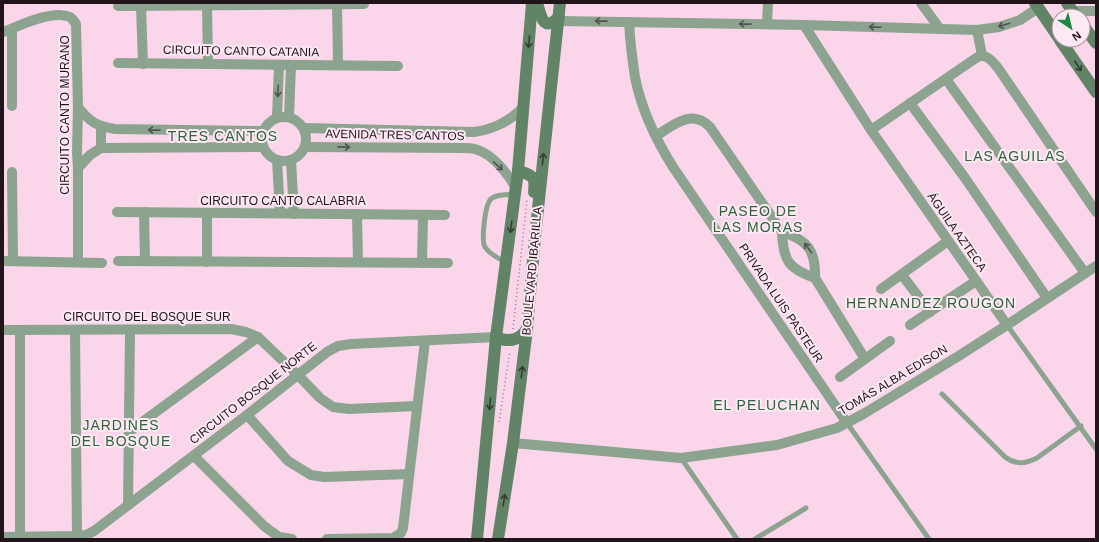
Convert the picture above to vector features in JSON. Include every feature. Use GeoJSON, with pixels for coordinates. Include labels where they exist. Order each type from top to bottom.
{"type":"FeatureCollection","features":[{"type":"Feature","properties":{"kind":"main road","name":"BOULEVARD IBARILLA"},"geometry":{"type":"LineString","coordinates":[[477,539],[496,337],[516,191],[532,3]]}},
{"type":"Feature","properties":{"kind":"main road"},"geometry":{"type":"LineString","coordinates":[[537,3],[542,20],[546,23],[554,23],[559,19]]}},
{"type":"Feature","properties":{"kind":"main road","name":"BOULEVARD IBARILLA"},"geometry":{"type":"LineString","coordinates":[[498,539],[513,443],[527,329],[535,237],[560,3]]}},
{"type":"Feature","properties":{"kind":"main road"},"geometry":{"type":"LineString","coordinates":[[1037,5],[1051,26]]}},
{"type":"Feature","properties":{"kind":"main road"},"geometry":{"type":"LineString","coordinates":[[1066,48],[1096,92]]}},
{"type":"Feature","properties":{"kind":"main road"},"geometry":{"type":"LineString","coordinates":[[518,171],[530,174],[534,180],[535,185],[531,221],[535,237]]}},
{"type":"Feature","properties":{"kind":"main road"},"geometry":{"type":"LineString","coordinates":[[496,337],[504,341],[512,340],[520,337],[527,329]]}},
{"type":"Feature","properties":{"kind":"street"},"geometry":{"type":"LineString","coordinates":[[767,24],[768,3]]}},
{"type":"Feature","properties":{"kind":"street"},"geometry":{"type":"LineString","coordinates":[[921,3],[940,29]]}},
{"type":"Feature","properties":{"kind":"street"},"geometry":{"type":"LineString","coordinates":[[337,4],[338,65]]}},
{"type":"Feature","properties":{"kind":"street"},"geometry":{"type":"LineString","coordinates":[[118,6],[364,4]]}},
{"type":"Feature","properties":{"kind":"street"},"geometry":{"type":"LineString","coordinates":[[207,5],[208,64]]}},
{"type":"Feature","properties":{"kind":"street"},"geometry":{"type":"LineString","coordinates":[[559,19],[977,30],[999,27],[1020,20],[1037,5]]}},
{"type":"Feature","properties":{"kind":"street"},"geometry":{"type":"LineString","coordinates":[[141,6],[143,64]]}},
{"type":"Feature","properties":{"kind":"street","name":"CIRCUITO CANTO MURANO"},"geometry":{"type":"LineString","coordinates":[[7,31],[43,17],[69,17],[73,19],[76,24],[78,106],[78,262]]}},
{"type":"Feature","properties":{"kind":"street","name":"PRIVADA LUIS PASTEUR"},"geometry":{"type":"LineString","coordinates":[[629,22],[631,55],[635,78],[642,102],[656,136],[673,167],[847,423]]}},
{"type":"Feature","properties":{"kind":"street","name":"ÁGUILA AZTECA"},"geometry":{"type":"LineString","coordinates":[[804,25],[871,130],[1007,325]]}},
{"type":"Feature","properties":{"kind":"street"},"geometry":{"type":"LineString","coordinates":[[977,30],[979,57]]}},
{"type":"Feature","properties":{"kind":"street"},"geometry":{"type":"LineString","coordinates":[[7,31],[12,106]]}},
{"type":"Feature","properties":{"kind":"street"},"geometry":{"type":"LineString","coordinates":[[871,130],[979,57],[989,58],[998,68],[1096,212]]}},
{"type":"Feature","properties":{"kind":"street","name":"CIRCUITO CANTO CATANIA"},"geometry":{"type":"LineString","coordinates":[[118,63],[398,66]]}},
{"type":"Feature","properties":{"kind":"street"},"geometry":{"type":"LineString","coordinates":[[277,117],[279,65]]}},
{"type":"Feature","properties":{"kind":"street"},"geometry":{"type":"LineString","coordinates":[[289,117],[291,65]]}},
{"type":"Feature","properties":{"kind":"street"},"geometry":{"type":"LineString","coordinates":[[946,79],[1085,273]]}},
{"type":"Feature","properties":{"kind":"street"},"geometry":{"type":"LineString","coordinates":[[910,104],[966,178],[1047,298]]}},
{"type":"Feature","properties":{"kind":"street"},"geometry":{"type":"LineString","coordinates":[[78,106],[93,124],[115,130],[263,131]]}},
{"type":"Feature","properties":{"kind":"street","name":"AVENIDA TRES CANTOS"},"geometry":{"type":"LineString","coordinates":[[304,128],[474,132],[488,130],[501,125],[513,118],[523,108]]}},
{"type":"Feature","properties":{"kind":"street"},"geometry":{"type":"LineString","coordinates":[[277,117],[289,117],[300,123],[304,128],[307,140],[305,147],[297,157],[291,160],[277,160],[266,152],[263,146],[263,131],[271,121],[277,117]]}},
{"type":"Feature","properties":{"kind":"street"},"geometry":{"type":"LineString","coordinates":[[656,136],[682,120],[697,118],[704,121],[710,127],[782,232],[783,248],[789,263],[798,271],[815,278]]}},
{"type":"Feature","properties":{"kind":"street"},"geometry":{"type":"LineString","coordinates":[[100,148],[101,127]]}},
{"type":"Feature","properties":{"kind":"street"},"geometry":{"type":"LineString","coordinates":[[78,168],[90,155],[100,148],[263,146]]}},
{"type":"Feature","properties":{"kind":"street","name":"AVENIDA TRES CANTOS"},"geometry":{"type":"LineString","coordinates":[[305,147],[475,149],[488,156],[499,166],[516,191]]}},
{"type":"Feature","properties":{"kind":"street"},"geometry":{"type":"LineString","coordinates":[[277,160],[280,214]]}},
{"type":"Feature","properties":{"kind":"street"},"geometry":{"type":"LineString","coordinates":[[291,160],[294,214]]}},
{"type":"Feature","properties":{"kind":"street"},"geometry":{"type":"LineString","coordinates":[[12,172],[8,261],[102,262]]}},
{"type":"Feature","properties":{"kind":"street","name":"CIRCUITO CANTO CALABRIA"},"geometry":{"type":"LineString","coordinates":[[117,212],[445,215]]}},
{"type":"Feature","properties":{"kind":"street"},"geometry":{"type":"LineString","coordinates":[[144,212],[145,261]]}},
{"type":"Feature","properties":{"kind":"street"},"geometry":{"type":"LineString","coordinates":[[207,213],[207,262]]}},
{"type":"Feature","properties":{"kind":"street"},"geometry":{"type":"LineString","coordinates":[[357,214],[358,262]]}},
{"type":"Feature","properties":{"kind":"street"},"geometry":{"type":"LineString","coordinates":[[422,263],[423,215]]}},
{"type":"Feature","properties":{"kind":"street"},"geometry":{"type":"LineString","coordinates":[[782,232],[797,237],[807,245],[811,251],[815,263],[815,278],[865,359]]}},
{"type":"Feature","properties":{"kind":"street"},"geometry":{"type":"LineString","coordinates":[[881,289],[948,241]]}},
{"type":"Feature","properties":{"kind":"street"},"geometry":{"type":"LineString","coordinates":[[118,261],[448,263]]}},
{"type":"Feature","properties":{"kind":"street","name":"TOMÁS ALBA EDISON"},"geometry":{"type":"LineString","coordinates":[[513,443],[680,458],[776,446],[837,428],[1007,325],[1096,266]]}},
{"type":"Feature","properties":{"kind":"street"},"geometry":{"type":"LineString","coordinates":[[902,274],[930,312]]}},
{"type":"Feature","properties":{"kind":"street"},"geometry":{"type":"LineString","coordinates":[[910,326],[976,281]]}},
{"type":"Feature","properties":{"kind":"street","name":"CIRCUITO DEL BOSQUE SUR"},"geometry":{"type":"LineString","coordinates":[[3,330],[231,329],[246,332],[258,337],[320,398],[333,407],[349,409],[417,406]]}},
{"type":"Feature","properties":{"kind":"street"},"geometry":{"type":"LineString","coordinates":[[20,330],[20,537]]}},
{"type":"Feature","properties":{"kind":"street"},"geometry":{"type":"LineString","coordinates":[[75,330],[77,536]]}},
{"type":"Feature","properties":{"kind":"street"},"geometry":{"type":"LineString","coordinates":[[128,505],[130,330]]}},
{"type":"Feature","properties":{"kind":"street"},"geometry":{"type":"LineString","coordinates":[[130,431],[258,337]]}},
{"type":"Feature","properties":{"kind":"street","name":"CIRCUITO BOSQUE NORTE"},"geometry":{"type":"LineString","coordinates":[[3,537],[77,536],[86,535],[94,531],[194,456],[327,352],[338,346],[351,344],[496,337]]}},
{"type":"Feature","properties":{"kind":"street"},"geometry":{"type":"LineString","coordinates":[[327,539],[393,538],[401,532],[403,528],[425,341]]}},
{"type":"Feature","properties":{"kind":"street"},"geometry":{"type":"LineString","coordinates":[[840,376],[890,341]]}},
{"type":"Feature","properties":{"kind":"street"},"geometry":{"type":"LineString","coordinates":[[247,415],[288,461],[311,475],[324,477],[409,474]]}},
{"type":"Feature","properties":{"kind":"street"},"geometry":{"type":"LineString","coordinates":[[194,456],[264,526],[279,536],[292,539]]}},
{"type":"Feature","properties":{"kind":"lane"},"geometry":{"type":"LineString","coordinates":[[506,263],[484,247],[483,240],[487,206],[489,200],[494,197],[516,191]]}},
{"type":"Feature","properties":{"kind":"lane","name":"ÁGUILA AZTECA"},"geometry":{"type":"LineString","coordinates":[[1007,325],[1081,426],[1096,449]]}},
{"type":"Feature","properties":{"kind":"lane"},"geometry":{"type":"LineString","coordinates":[[942,394],[1005,457],[1015,463],[1022,464],[1037,458],[1081,426]]}},
{"type":"Feature","properties":{"kind":"lane"},"geometry":{"type":"LineString","coordinates":[[847,423],[929,539]]}},
{"type":"Feature","properties":{"kind":"lane"},"geometry":{"type":"LineString","coordinates":[[680,458],[737,539]]}},
{"type":"Feature","properties":{"kind":"lane"},"geometry":{"type":"LineString","coordinates":[[755,539],[806,508]]}},
{"type":"Feature","properties":{"kind":"path"},"geometry":{"type":"LineString","coordinates":[[499,423],[512,340],[528,197]]}},
{"type":"Feature","properties":{"kind":"district","name":"TRES CANTOS"},"geometry":{"type":"Point","coordinates":[223,136]}},
{"type":"Feature","properties":{"kind":"district","name":"LAS AGUILAS"},"geometry":{"type":"Point","coordinates":[1015,156]}},
{"type":"Feature","properties":{"kind":"district","name":"PASEO DE LAS MORAS"},"geometry":{"type":"Point","coordinates":[758,220]}},
{"type":"Feature","properties":{"kind":"district","name":"HERNANDEZ ROUGON"},"geometry":{"type":"Point","coordinates":[931,303]}},
{"type":"Feature","properties":{"kind":"district","name":"EL PELUCHAN"},"geometry":{"type":"Point","coordinates":[767,405]}},
{"type":"Feature","properties":{"kind":"district","name":"JARDINES DEL BOSQUE"},"geometry":{"type":"Point","coordinates":[121,434]}}]}
